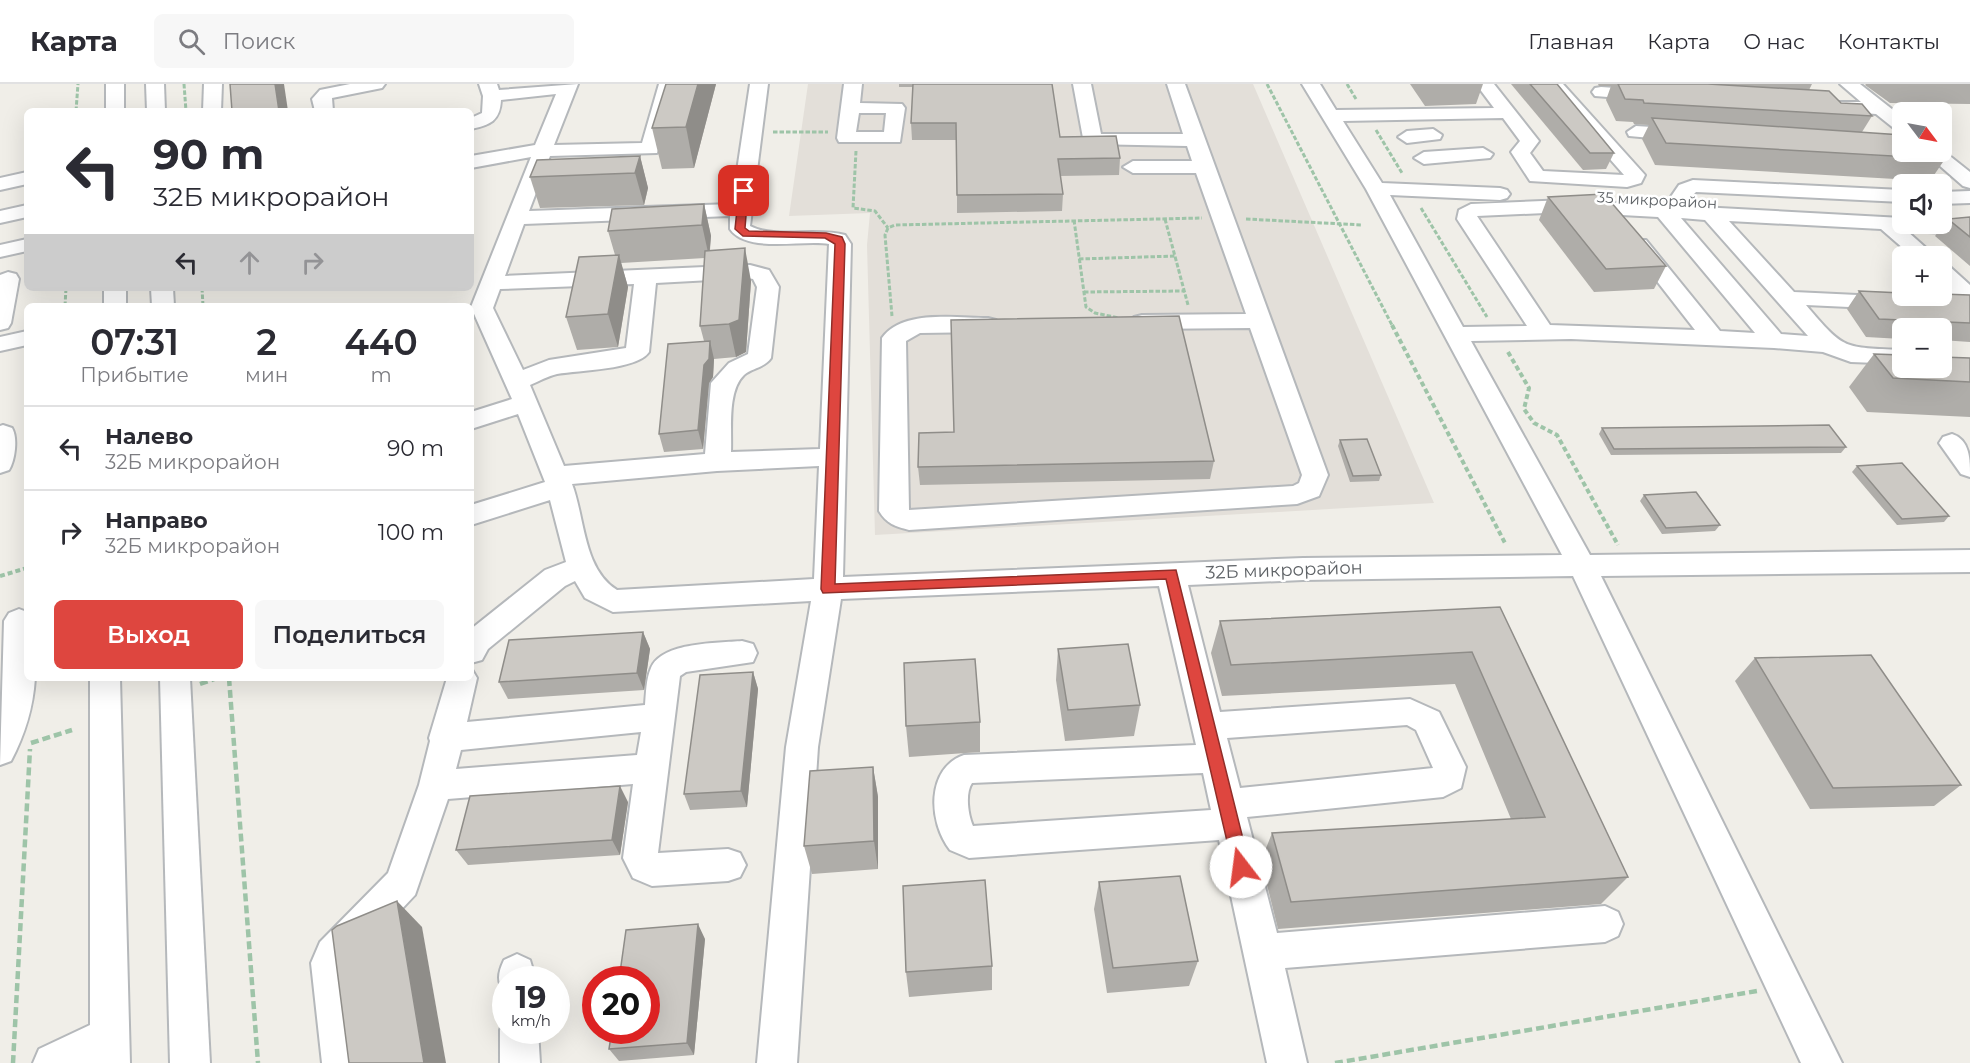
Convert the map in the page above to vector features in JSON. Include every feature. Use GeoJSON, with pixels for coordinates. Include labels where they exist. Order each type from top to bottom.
{"type":"FeatureCollection","features":[{"type":"Feature","properties":{"kind":"street"},"geometry":{"type":"LineString","coordinates":[[115,84],[115,108]]}},
{"type":"Feature","properties":{"kind":"street"},"geometry":{"type":"LineString","coordinates":[[155,84],[156,108]]}},
{"type":"Feature","properties":{"kind":"street"},"geometry":{"type":"LineString","coordinates":[[212,108],[213,84]]}},
{"type":"Feature","properties":{"kind":"street"},"geometry":{"type":"LineString","coordinates":[[323,108],[321,99],[326,94],[376,84]]}},
{"type":"Feature","properties":{"kind":"street"},"geometry":{"type":"LineString","coordinates":[[644,168],[668,84]]}},
{"type":"Feature","properties":{"kind":"street"},"geometry":{"type":"LineString","coordinates":[[759,84],[740,229],[753,236],[826,236],[838,239],[828,589],[802,747],[777,1063]]}},
{"type":"Feature","properties":{"kind":"street"},"geometry":{"type":"LineString","coordinates":[[850,108],[896,108],[893,138],[852,135],[850,108],[853,84]]}},
{"type":"Feature","properties":{"kind":"street"},"geometry":{"type":"LineString","coordinates":[[1082,84],[1092,138],[1095,140],[1194,140]]}},
{"type":"Feature","properties":{"kind":"street"},"geometry":{"type":"LineString","coordinates":[[1006,325],[915,326],[894,339],[893,511],[899,518],[909,520],[1297,495],[1310,489],[1315,476],[1202,167],[1176,84]]}},
{"type":"Feature","properties":{"kind":"street"},"geometry":{"type":"LineString","coordinates":[[1311,84],[1376,189],[1582,566],[1822,1063]]}},
{"type":"Feature","properties":{"kind":"street"},"geometry":{"type":"LineString","coordinates":[[1485,84],[1530,141],[1520,151],[1537,177],[1616,181],[1634,179],[1635,175],[1553,84]]}},
{"type":"Feature","properties":{"kind":"street"},"geometry":{"type":"LineString","coordinates":[[1849,84],[1892,118]]}},
{"type":"Feature","properties":{"kind":"street"},"geometry":{"type":"LineString","coordinates":[[474,123],[485,120],[491,114],[490,90],[568,86]]}},
{"type":"Feature","properties":{"kind":"street","name":"32Б микрорайон"},"geometry":{"type":"LineString","coordinates":[[568,86],[482,308],[521,392],[557,482],[581,567],[595,590],[613,601],[1303,568],[1970,561]]}},
{"type":"Feature","properties":{"kind":"street"},"geometry":{"type":"LineString","coordinates":[[1600,92],[1668,96]]}},
{"type":"Feature","properties":{"kind":"street"},"geometry":{"type":"LineString","coordinates":[[1815,105],[1882,109]]}},
{"type":"Feature","properties":{"kind":"street"},"geometry":{"type":"LineString","coordinates":[[1331,116],[1507,113]]}},
{"type":"Feature","properties":{"kind":"street"},"geometry":{"type":"LineString","coordinates":[[1419,116],[1448,156]]}},
{"type":"Feature","properties":{"kind":"street"},"geometry":{"type":"LineString","coordinates":[[1636,132],[1706,136]]}},
{"type":"Feature","properties":{"kind":"street"},"geometry":{"type":"LineString","coordinates":[[1407,136],[1433,135]]}},
{"type":"Feature","properties":{"kind":"street"},"geometry":{"type":"LineString","coordinates":[[474,161],[513,153],[542,150],[650,149]]}},
{"type":"Feature","properties":{"kind":"street"},"geometry":{"type":"LineString","coordinates":[[567,169],[574,150]]}},
{"type":"Feature","properties":{"kind":"street"},"geometry":{"type":"LineString","coordinates":[[1424,158],[1483,154]]}},
{"type":"Feature","properties":{"kind":"street"},"geometry":{"type":"LineString","coordinates":[[1938,162],[1960,207]]}},
{"type":"Feature","properties":{"kind":"street"},"geometry":{"type":"LineString","coordinates":[[1133,167],[1202,167]]}},
{"type":"Feature","properties":{"kind":"street"},"geometry":{"type":"LineString","coordinates":[[0,184],[24,179]]}},
{"type":"Feature","properties":{"kind":"street"},"geometry":{"type":"LineString","coordinates":[[1672,207],[1686,189],[1693,186],[1892,196]]}},
{"type":"Feature","properties":{"kind":"street","name":"35 микрорайон"},"geometry":{"type":"LineString","coordinates":[[1376,189],[1892,219]]}},
{"type":"Feature","properties":{"kind":"street"},"geometry":{"type":"LineString","coordinates":[[1543,332],[1466,214],[1471,210],[1568,206],[1612,209],[1672,207],[1712,215],[1892,219]]}},
{"type":"Feature","properties":{"kind":"street"},"geometry":{"type":"LineString","coordinates":[[1672,207],[1774,341]]}},
{"type":"Feature","properties":{"kind":"street"},"geometry":{"type":"LineString","coordinates":[[1612,209],[1713,338]]}},
{"type":"Feature","properties":{"kind":"street"},"geometry":{"type":"LineString","coordinates":[[516,218],[741,210]]}},
{"type":"Feature","properties":{"kind":"street"},"geometry":{"type":"LineString","coordinates":[[0,217],[24,212]]}},
{"type":"Feature","properties":{"kind":"street"},"geometry":{"type":"LineString","coordinates":[[1712,215],[1788,298],[1827,345]]}},
{"type":"Feature","properties":{"kind":"street"},"geometry":{"type":"LineString","coordinates":[[1907,234],[1916,246]]}},
{"type":"Feature","properties":{"kind":"street"},"geometry":{"type":"LineString","coordinates":[[0,251],[24,246]]}},
{"type":"Feature","properties":{"kind":"street"},"geometry":{"type":"LineString","coordinates":[[492,283],[750,271],[761,275],[768,287],[759,358],[737,368],[723,383],[717,462]]}},
{"type":"Feature","properties":{"kind":"street"},"geometry":{"type":"LineString","coordinates":[[474,414],[521,392],[549,368],[626,357],[637,352],[646,277]]}},
{"type":"Feature","properties":{"kind":"street"},"geometry":{"type":"LineString","coordinates":[[0,323],[8,279]]}},
{"type":"Feature","properties":{"kind":"street"},"geometry":{"type":"LineString","coordinates":[[1952,281],[1965,292],[1967,301],[1952,304]]}},
{"type":"Feature","properties":{"kind":"street"},"geometry":{"type":"LineString","coordinates":[[1788,298],[1892,302]]}},
{"type":"Feature","properties":{"kind":"street"},"geometry":{"type":"LineString","coordinates":[[1132,323],[1257,321]]}},
{"type":"Feature","properties":{"kind":"street"},"geometry":{"type":"LineString","coordinates":[[1455,334],[1543,332],[1774,341],[1827,345],[1851,355],[1892,357]]}},
{"type":"Feature","properties":{"kind":"street"},"geometry":{"type":"LineString","coordinates":[[0,344],[24,339]]}},
{"type":"Feature","properties":{"kind":"street"},"geometry":{"type":"LineString","coordinates":[[0,464],[10,432]]}},
{"type":"Feature","properties":{"kind":"street"},"geometry":{"type":"LineString","coordinates":[[1952,443],[1970,468]]}},
{"type":"Feature","properties":{"kind":"street"},"geometry":{"type":"LineString","coordinates":[[474,514],[557,482],[717,462],[831,457]]}},
{"type":"Feature","properties":{"kind":"street"},"geometry":{"type":"LineString","coordinates":[[474,646],[477,641],[555,578],[581,567]]}},
{"type":"Feature","properties":{"kind":"street"},"geometry":{"type":"LineString","coordinates":[[1171,574],[1206,726],[1264,952],[1287,1063]]}},
{"type":"Feature","properties":{"kind":"street"},"geometry":{"type":"LineString","coordinates":[[0,752],[10,735],[22,672],[15,622]]}},
{"type":"Feature","properties":{"kind":"street"},"geometry":{"type":"LineString","coordinates":[[728,865],[652,870],[645,866],[640,858],[665,670],[671,663],[679,660],[742,653]]}},
{"type":"Feature","properties":{"kind":"street"},"geometry":{"type":"LineString","coordinates":[[53,1063],[111,1049],[105,681]]}},
{"type":"Feature","properties":{"kind":"street"},"geometry":{"type":"LineString","coordinates":[[187,681],[190,1063]]}},
{"type":"Feature","properties":{"kind":"street"},"geometry":{"type":"LineString","coordinates":[[342,1063],[330,963],[333,955],[402,883],[436,785],[461,681]]}},
{"type":"Feature","properties":{"kind":"street"},"geometry":{"type":"LineString","coordinates":[[1206,726],[1410,712],[1419,714],[1428,721],[1450,767],[1449,778],[1443,782],[1228,814],[969,842],[962,840],[955,833],[953,781],[964,769],[1214,758]]}},
{"type":"Feature","properties":{"kind":"street"},"geometry":{"type":"LineString","coordinates":[[446,738],[659,717]]}},
{"type":"Feature","properties":{"kind":"street"},"geometry":{"type":"LineString","coordinates":[[436,785],[652,768]]}},
{"type":"Feature","properties":{"kind":"street"},"geometry":{"type":"LineString","coordinates":[[1264,952],[1605,924]]}},
{"type":"Feature","properties":{"kind":"street"},"geometry":{"type":"LineString","coordinates":[[519,1044],[520,1063]]}},
{"type":"Feature","properties":{"kind":"path"},"geometry":{"type":"LineString","coordinates":[[76,108],[78,84]]}},
{"type":"Feature","properties":{"kind":"path"},"geometry":{"type":"LineString","coordinates":[[184,84],[186,108]]}},
{"type":"Feature","properties":{"kind":"path"},"geometry":{"type":"LineString","coordinates":[[1267,84],[1518,567]]}},
{"type":"Feature","properties":{"kind":"path"},"geometry":{"type":"LineString","coordinates":[[752,132],[852,135],[853,208],[875,211],[888,228]]}},
{"type":"Feature","properties":{"kind":"path"},"geometry":{"type":"LineString","coordinates":[[894,339],[885,235],[888,228],[896,225],[1221,218],[1362,225]]}},
{"type":"Feature","properties":{"kind":"path"},"geometry":{"type":"LineString","coordinates":[[1084,292],[1185,291],[1165,219]]}},
{"type":"Feature","properties":{"kind":"path"},"geometry":{"type":"LineString","coordinates":[[1074,220],[1086,307],[1095,313],[1132,323]]}},
{"type":"Feature","properties":{"kind":"path"},"geometry":{"type":"LineString","coordinates":[[1423,224],[1430,224]]}},
{"type":"Feature","properties":{"kind":"path"},"geometry":{"type":"LineString","coordinates":[[1079,259],[1176,256]]}},
{"type":"Feature","properties":{"kind":"path"},"geometry":{"type":"LineString","coordinates":[[0,576],[24,569]]}},
{"type":"Feature","properties":{"kind":"path"},"geometry":{"type":"LineString","coordinates":[[229,681],[258,1063]]}},
{"type":"Feature","properties":{"kind":"path"},"geometry":{"type":"LineString","coordinates":[[31,743],[72,730]]}},
{"type":"Feature","properties":{"kind":"path"},"geometry":{"type":"LineString","coordinates":[[13,1063],[32,732]]}},
{"type":"Feature","properties":{"kind":"path"},"geometry":{"type":"LineString","coordinates":[[1335,1063],[1784,986]]}},
{"type":"Feature","properties":{"kind":"shaded area"},"geometry":{"type":"Polygon","coordinates":[[[808,84],[1253,84],[1434,503],[875,535],[867,245],[870,213],[789,216],[808,84]]]}},
{"type":"Feature","properties":{"kind":"building"},"geometry":{"type":"Polygon","coordinates":[[[230,84],[275,84],[279,108],[232,108],[230,84]]]}},
{"type":"Feature","properties":{"kind":"building"},"geometry":{"type":"Polygon","coordinates":[[[666,84],[698,84],[686,127],[652,128],[666,84]]]}},
{"type":"Feature","properties":{"kind":"building"},"geometry":{"type":"Polygon","coordinates":[[[913,84],[1052,84],[1060,137],[1116,136],[1120,158],[1058,159],[1063,194],[957,195],[956,123],[911,123],[913,84]]]}},
{"type":"Feature","properties":{"kind":"building"},"geometry":{"type":"Polygon","coordinates":[[[1530,84],[1557,84],[1614,153],[1590,153],[1530,84]]]}},
{"type":"Feature","properties":{"kind":"building"},"geometry":{"type":"Polygon","coordinates":[[[1618,84],[1708,84],[1829,91],[1841,103],[1862,104],[1872,116],[1644,103],[1643,100],[1625,99],[1618,84]]]}},
{"type":"Feature","properties":{"kind":"building"},"geometry":{"type":"Polygon","coordinates":[[[1652,118],[1892,134],[1892,156],[1666,143],[1652,118]]]}},
{"type":"Feature","properties":{"kind":"building"},"geometry":{"type":"Polygon","coordinates":[[[640,156],[635,173],[530,177],[537,160],[640,156]]]}},
{"type":"Feature","properties":{"kind":"building"},"geometry":{"type":"Polygon","coordinates":[[[1604,194],[1666,266],[1606,269],[1548,197],[1604,194]]]}},
{"type":"Feature","properties":{"kind":"building"},"geometry":{"type":"Polygon","coordinates":[[[704,204],[702,225],[608,231],[612,209],[704,204]]]}},
{"type":"Feature","properties":{"kind":"building"},"geometry":{"type":"Polygon","coordinates":[[[1970,217],[1970,237],[1952,222],[1952,219],[1970,217]]]}},
{"type":"Feature","properties":{"kind":"building"},"geometry":{"type":"Polygon","coordinates":[[[745,248],[739,320],[729,324],[700,326],[705,251],[745,248]]]}},
{"type":"Feature","properties":{"kind":"building"},"geometry":{"type":"Polygon","coordinates":[[[619,255],[608,314],[566,317],[579,257],[619,255]]]}},
{"type":"Feature","properties":{"kind":"building"},"geometry":{"type":"Polygon","coordinates":[[[1859,291],[1892,293],[1892,306],[1952,306],[1952,294],[1970,295],[1970,323],[1952,322],[1952,318],[1879,319],[1859,291]]]}},
{"type":"Feature","properties":{"kind":"building"},"geometry":{"type":"Polygon","coordinates":[[[1179,316],[1214,461],[918,467],[919,433],[954,432],[951,320],[1179,316]]]}},
{"type":"Feature","properties":{"kind":"building"},"geometry":{"type":"Polygon","coordinates":[[[710,341],[709,359],[704,365],[698,430],[659,434],[668,344],[710,341]]]}},
{"type":"Feature","properties":{"kind":"building"},"geometry":{"type":"Polygon","coordinates":[[[1874,354],[1892,355],[1892,377],[1874,354]]]}},
{"type":"Feature","properties":{"kind":"building"},"geometry":{"type":"Polygon","coordinates":[[[1952,357],[1970,358],[1970,382],[1893,378],[1952,378],[1952,357]]]}},
{"type":"Feature","properties":{"kind":"building"},"geometry":{"type":"Polygon","coordinates":[[[1829,425],[1846,447],[1614,449],[1602,428],[1829,425]]]}},
{"type":"Feature","properties":{"kind":"building"},"geometry":{"type":"Polygon","coordinates":[[[1367,439],[1381,475],[1353,476],[1340,440],[1367,439]]]}},
{"type":"Feature","properties":{"kind":"building"},"geometry":{"type":"Polygon","coordinates":[[[1902,463],[1949,516],[1902,519],[1857,466],[1902,463]]]}},
{"type":"Feature","properties":{"kind":"building"},"geometry":{"type":"Polygon","coordinates":[[[1696,492],[1720,525],[1666,528],[1644,495],[1696,492]]]}},
{"type":"Feature","properties":{"kind":"building"},"geometry":{"type":"Polygon","coordinates":[[[1500,607],[1628,877],[1291,902],[1272,833],[1545,817],[1472,652],[1231,665],[1220,621],[1500,607]]]}},
{"type":"Feature","properties":{"kind":"building"},"geometry":{"type":"Polygon","coordinates":[[[643,632],[637,673],[499,682],[509,640],[643,632]]]}},
{"type":"Feature","properties":{"kind":"building"},"geometry":{"type":"Polygon","coordinates":[[[1128,644],[1140,705],[1068,710],[1058,649],[1128,644]]]}},
{"type":"Feature","properties":{"kind":"building"},"geometry":{"type":"Polygon","coordinates":[[[1871,655],[1961,785],[1833,788],[1755,658],[1871,655]]]}},
{"type":"Feature","properties":{"kind":"building"},"geometry":{"type":"Polygon","coordinates":[[[975,659],[980,722],[906,726],[904,663],[975,659]]]}},
{"type":"Feature","properties":{"kind":"building"},"geometry":{"type":"Polygon","coordinates":[[[753,672],[741,791],[684,794],[700,675],[753,672]]]}},
{"type":"Feature","properties":{"kind":"building"},"geometry":{"type":"Polygon","coordinates":[[[873,767],[874,841],[804,846],[810,771],[873,767]]]}},
{"type":"Feature","properties":{"kind":"building"},"geometry":{"type":"Polygon","coordinates":[[[620,786],[612,840],[456,850],[470,796],[620,786]]]}},
{"type":"Feature","properties":{"kind":"building"},"geometry":{"type":"Polygon","coordinates":[[[1180,876],[1198,961],[1113,968],[1099,882],[1180,876]]]}},
{"type":"Feature","properties":{"kind":"building"},"geometry":{"type":"Polygon","coordinates":[[[985,880],[992,966],[906,972],[903,886],[985,880]]]}},
{"type":"Feature","properties":{"kind":"building"},"geometry":{"type":"Polygon","coordinates":[[[397,901],[424,1063],[349,1063],[332,930],[397,901]]]}},
{"type":"Feature","properties":{"kind":"building"},"geometry":{"type":"Polygon","coordinates":[[[698,924],[687,1043],[609,1049],[610,1044],[660,1044],[660,966],[621,966],[626,930],[698,924]]]}},
{"type":"Feature","properties":{"kind":"route"},"geometry":{"type":"LineString","coordinates":[[744,191],[740,229],[747,234],[753,236],[826,236],[838,239],[840,244],[828,589],[1171,574],[1241,867]]}}]}
